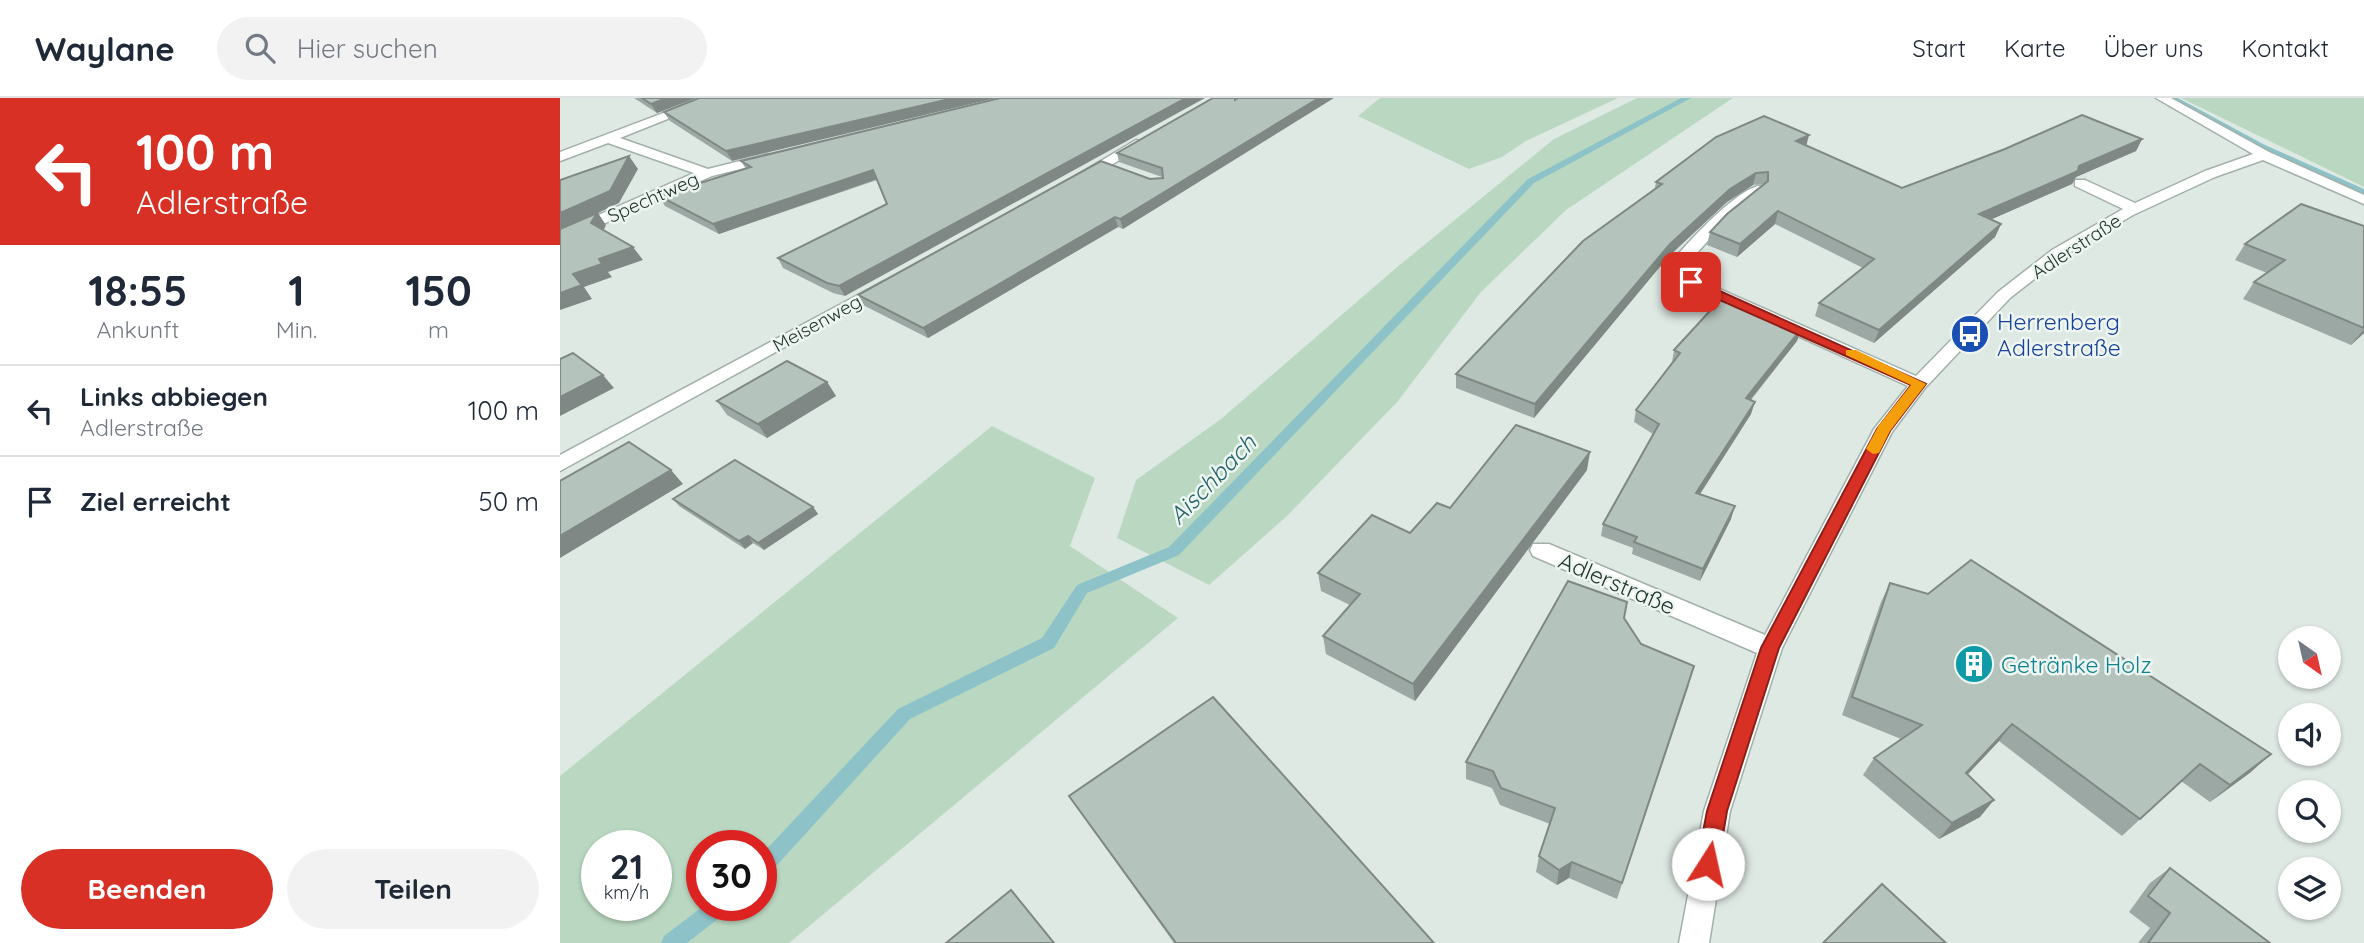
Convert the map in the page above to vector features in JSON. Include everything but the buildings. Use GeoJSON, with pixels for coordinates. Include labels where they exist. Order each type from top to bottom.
{"type":"FeatureCollection","features":[{"type":"Feature","properties":{"kind":"street"},"geometry":{"type":"LineString","coordinates":[[560,157],[714,98]]}},
{"type":"Feature","properties":{"kind":"street"},"geometry":{"type":"LineString","coordinates":[[2162,98],[2264,155],[2364,200]]}},
{"type":"Feature","properties":{"kind":"street"},"geometry":{"type":"LineString","coordinates":[[1068,184],[1154,135]]}},
{"type":"Feature","properties":{"kind":"street","name":"Spechtweg"},"geometry":{"type":"LineString","coordinates":[[606,138],[707,173]]}},
{"type":"Feature","properties":{"kind":"street","name":"Spechtweg"},"geometry":{"type":"LineString","coordinates":[[560,238],[707,173],[786,154]]}},
{"type":"Feature","properties":{"kind":"street","name":"Adlerstraße"},"geometry":{"type":"LineString","coordinates":[[1694,943],[1717,811],[1770,648],[1884,429],[1920,384],[2004,295],[2058,253],[2135,209],[2210,174],[2264,155]]}},
{"type":"Feature","properties":{"kind":"street"},"geometry":{"type":"LineString","coordinates":[[1103,164],[1125,172]]}},
{"type":"Feature","properties":{"kind":"street"},"geometry":{"type":"LineString","coordinates":[[2080,183],[2135,209]]}},
{"type":"Feature","properties":{"kind":"street"},"geometry":{"type":"LineString","coordinates":[[1758,189],[1717,222],[1680,262],[1691,282],[1920,384]]}},
{"type":"Feature","properties":{"kind":"street","name":"Meisenweg"},"geometry":{"type":"LineString","coordinates":[[560,464],[901,276]]}},
{"type":"Feature","properties":{"kind":"street","name":"Adlerstraße"},"geometry":{"type":"LineString","coordinates":[[1541,550],[1770,648]]}},
{"type":"Feature","properties":{"kind":"green space"},"geometry":{"type":"Polygon","coordinates":[[[1380,98],[1618,98],[1526,141],[1502,157],[1469,169],[1358,116],[1380,98]]]}},
{"type":"Feature","properties":{"kind":"green space"},"geometry":{"type":"Polygon","coordinates":[[[1637,98],[1733,98],[1566,210],[1481,292],[1398,401],[1287,516],[1209,585],[1117,538],[1136,480],[1221,419],[1396,268],[1554,139],[1637,98]]]}},
{"type":"Feature","properties":{"kind":"green space"},"geometry":{"type":"Polygon","coordinates":[[[2181,98],[2364,98],[2364,187],[2181,98]]]}},
{"type":"Feature","properties":{"kind":"green space"},"geometry":{"type":"Polygon","coordinates":[[[992,426],[1095,478],[1070,546],[1178,618],[789,943],[560,943],[560,776],[992,426]]]}},
{"type":"Feature","properties":{"kind":"waterway","name":"Aischbach"},"geometry":{"type":"LineString","coordinates":[[777,852],[904,714],[1048,643],[1082,589],[1174,551],[1531,181],[1687,98]]}},
{"type":"Feature","properties":{"kind":"waterway"},"geometry":{"type":"LineString","coordinates":[[2172,98],[2262,147],[2364,193]]}},
{"type":"Feature","properties":{"kind":"waterway","name":"Aischbach"},"geometry":{"type":"LineString","coordinates":[[671,943],[699,921]]}},
{"type":"Feature","properties":{"kind":"slow traffic"},"geometry":{"type":"LineString","coordinates":[[1851,352],[1920,384],[1884,429],[1873,449]]}},
{"type":"Feature","properties":{"kind":"place","name":"Herrenberg Adlerstraße"},"geometry":{"type":"Point","coordinates":[1970,334]}},
{"type":"Feature","properties":{"kind":"place","name":"Getränke Holz"},"geometry":{"type":"Point","coordinates":[1974,664]}},
{"type":"Feature","properties":{"kind":"route"},"geometry":{"type":"LineString","coordinates":[[1691,282],[1920,384],[1884,429],[1770,648],[1717,811],[1708,864]]}}]}
